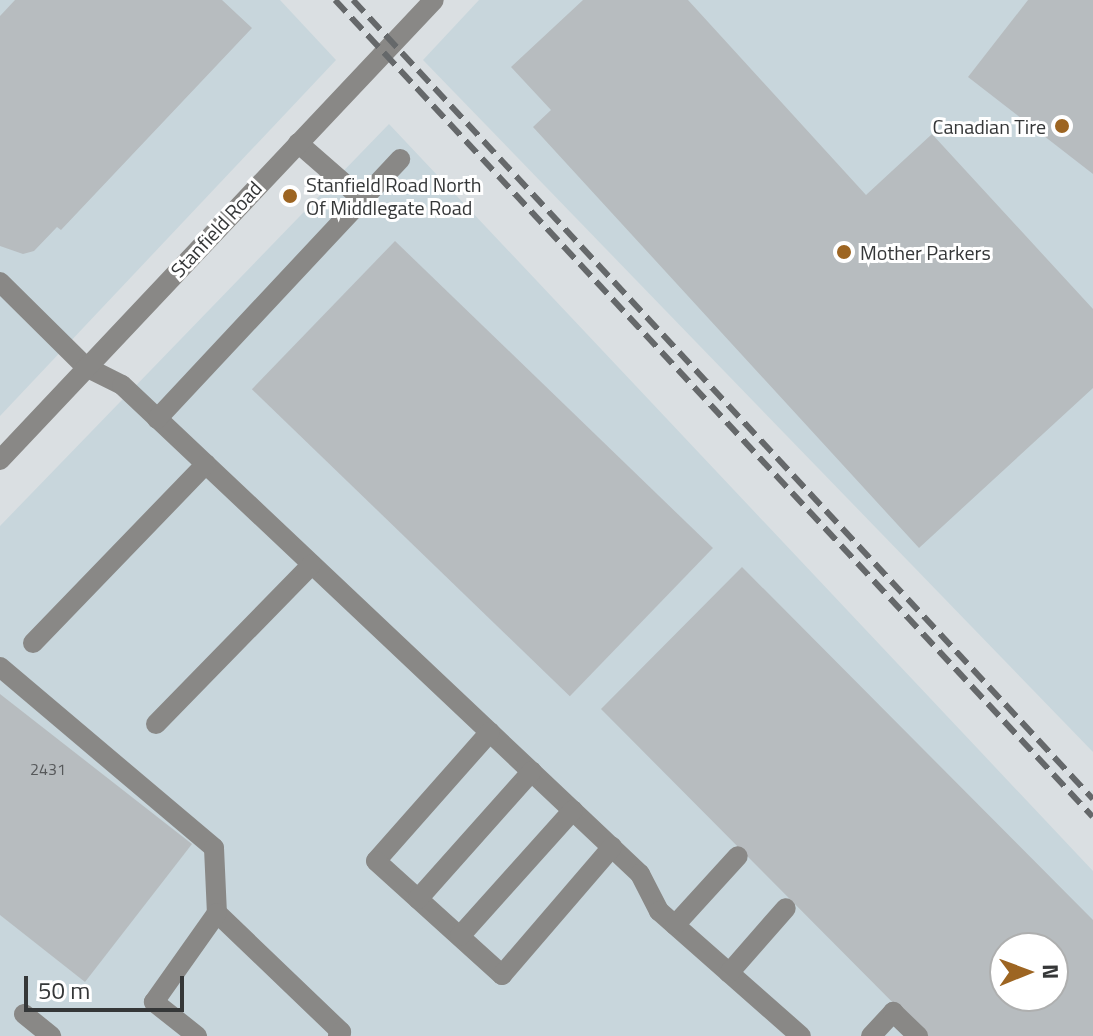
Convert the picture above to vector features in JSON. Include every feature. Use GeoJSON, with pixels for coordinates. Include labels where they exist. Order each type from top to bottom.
{"type":"FeatureCollection","features":[{"type":"Feature","properties":{"kind":"street","name":"Stanfield Road"},"geometry":{"type":"LineString","coordinates":[[0,460],[434,0]]}},
{"type":"Feature","properties":{"kind":"street"},"geometry":{"type":"LineString","coordinates":[[298,143],[361,198]]}},
{"type":"Feature","properties":{"kind":"street"},"geometry":{"type":"LineString","coordinates":[[157,419],[400,159]]}},
{"type":"Feature","properties":{"kind":"street"},"geometry":{"type":"LineString","coordinates":[[0,282],[86,367],[122,385],[206,464],[640,874],[659,911],[801,1036]]}},
{"type":"Feature","properties":{"kind":"street"},"geometry":{"type":"LineString","coordinates":[[33,643],[206,464]]}},
{"type":"Feature","properties":{"kind":"street"},"geometry":{"type":"LineString","coordinates":[[156,724],[312,564]]}},
{"type":"Feature","properties":{"kind":"street"},"geometry":{"type":"LineString","coordinates":[[0,667],[214,848],[217,913],[154,1002],[197,1036]]}},
{"type":"Feature","properties":{"kind":"street"},"geometry":{"type":"LineString","coordinates":[[490,732],[376,861],[502,975],[612,847]]}},
{"type":"Feature","properties":{"kind":"street"},"geometry":{"type":"LineString","coordinates":[[418,899],[532,771]]}},
{"type":"Feature","properties":{"kind":"street"},"geometry":{"type":"LineString","coordinates":[[460,936],[573,810]]}},
{"type":"Feature","properties":{"kind":"street"},"geometry":{"type":"LineString","coordinates":[[675,925],[738,856]]}},
{"type":"Feature","properties":{"kind":"street"},"geometry":{"type":"LineString","coordinates":[[729,973],[786,908]]}},
{"type":"Feature","properties":{"kind":"street"},"geometry":{"type":"LineString","coordinates":[[217,913],[341,1032],[338,1036]]}},
{"type":"Feature","properties":{"kind":"street"},"geometry":{"type":"LineString","coordinates":[[871,1036],[893,1012],[918,1036]]}},
{"type":"Feature","properties":{"kind":"street"},"geometry":{"type":"LineString","coordinates":[[24,1014],[51,1036]]}},
{"type":"Feature","properties":{"kind":"shaded area"},"geometry":{"type":"Polygon","coordinates":[[[0,0],[280,0],[336,60],[0,416],[0,0]]]}},
{"type":"Feature","properties":{"kind":"shaded area"},"geometry":{"type":"Polygon","coordinates":[[[479,0],[1093,0],[1093,752],[423,60],[479,0]]]}},
{"type":"Feature","properties":{"kind":"shaded area"},"geometry":{"type":"Polygon","coordinates":[[[389,124],[1093,871],[1093,1036],[0,1036],[0,526],[389,124]]]}},
{"type":"Feature","properties":{"kind":"building"},"geometry":{"type":"Polygon","coordinates":[[[15,0],[222,0],[252,28],[61,230],[57,227],[34,251],[23,254],[0,246],[0,16],[15,0]]]}},
{"type":"Feature","properties":{"kind":"building","name":"Mother Parkers"},"geometry":{"type":"Polygon","coordinates":[[[583,0],[688,0],[866,195],[932,134],[1093,309],[1093,388],[919,548],[533,127],[551,110],[511,67],[583,0]]]}},
{"type":"Feature","properties":{"kind":"building","name":"Canadian Tire"},"geometry":{"type":"Polygon","coordinates":[[[1028,0],[1093,0],[1093,174],[968,77],[1028,0]]]}},
{"type":"Feature","properties":{"kind":"building"},"geometry":{"type":"Polygon","coordinates":[[[395,241],[713,548],[570,696],[252,389],[395,241]]]}},
{"type":"Feature","properties":{"kind":"building"},"geometry":{"type":"Polygon","coordinates":[[[742,567],[1093,920],[1093,1036],[926,1036],[601,709],[742,567]]]}},
{"type":"Feature","properties":{"kind":"building"},"geometry":{"type":"Polygon","coordinates":[[[0,694],[192,844],[85,982],[0,915],[0,694]]]}},
{"type":"Feature","properties":{"kind":"railway"},"geometry":{"type":"LineString","coordinates":[[335,0],[1093,817]]}},
{"type":"Feature","properties":{"kind":"railway"},"geometry":{"type":"LineString","coordinates":[[353,0],[1093,799]]}},
{"type":"Feature","properties":{"kind":"place","name":"Canadian Tire"},"geometry":{"type":"Point","coordinates":[1062,126]}},
{"type":"Feature","properties":{"kind":"place","name":"Stanfield Road North Of Middlegate Road"},"geometry":{"type":"Point","coordinates":[290,196]}},
{"type":"Feature","properties":{"kind":"place","name":"Mother Parkers"},"geometry":{"type":"Point","coordinates":[844,252]}}]}
